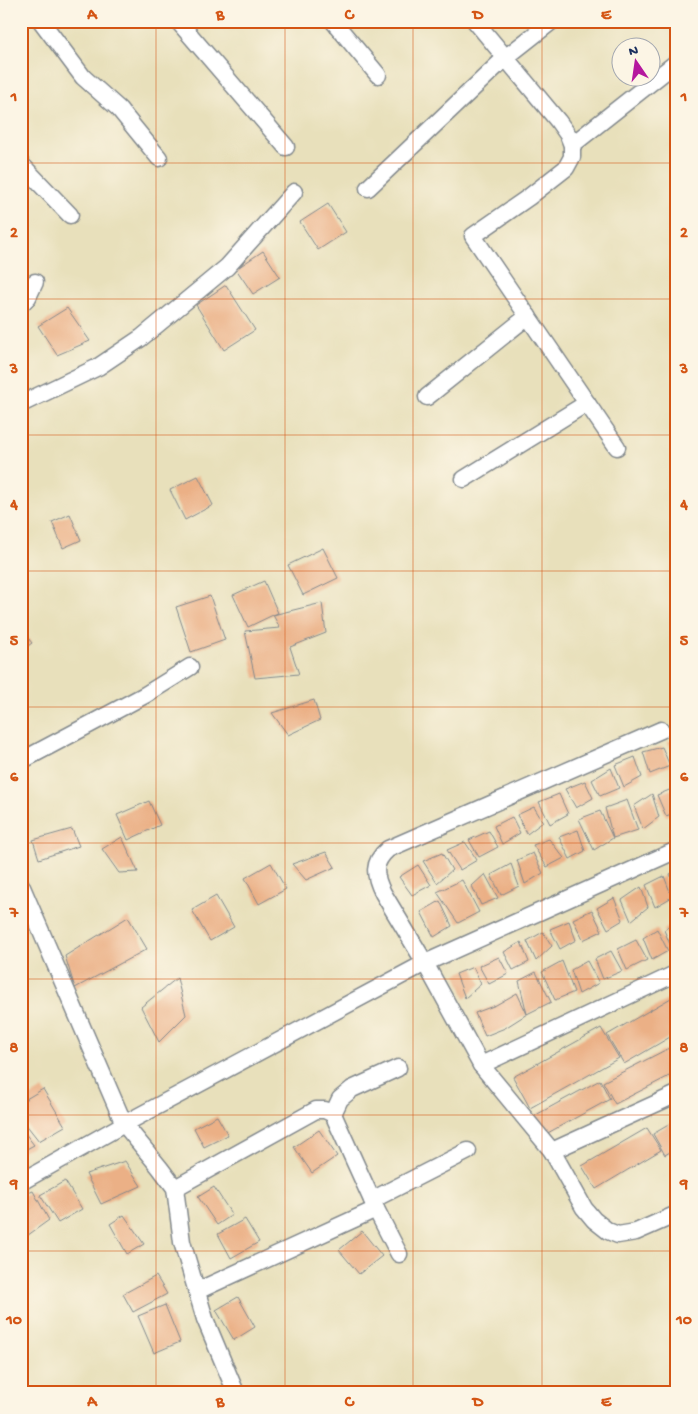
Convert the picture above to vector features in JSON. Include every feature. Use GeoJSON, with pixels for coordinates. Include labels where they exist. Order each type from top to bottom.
{"type":"FeatureCollection","features":[{"type":"Feature","properties":{"kind":"street"},"geometry":{"type":"LineString","coordinates":[[41,21],[83,77],[119,109],[159,158]]}},
{"type":"Feature","properties":{"kind":"street"},"geometry":{"type":"LineString","coordinates":[[178,21],[286,147]]}},
{"type":"Feature","properties":{"kind":"street"},"geometry":{"type":"LineString","coordinates":[[333,21],[378,75]]}},
{"type":"Feature","properties":{"kind":"street"},"geometry":{"type":"LineString","coordinates":[[475,21],[568,135],[572,145],[572,157],[566,168],[529,197],[473,236],[617,447]]}},
{"type":"Feature","properties":{"kind":"street"},"geometry":{"type":"LineString","coordinates":[[368,188],[505,58],[552,21]]}},
{"type":"Feature","properties":{"kind":"street"},"geometry":{"type":"LineString","coordinates":[[572,145],[677,62]]}},
{"type":"Feature","properties":{"kind":"street"},"geometry":{"type":"LineString","coordinates":[[21,164],[70,215]]}},
{"type":"Feature","properties":{"kind":"street"},"geometry":{"type":"LineString","coordinates":[[21,404],[98,367],[141,338],[227,267],[294,192]]}},
{"type":"Feature","properties":{"kind":"street"},"geometry":{"type":"LineString","coordinates":[[21,304],[28,297],[35,282]]}},
{"type":"Feature","properties":{"kind":"street"},"geometry":{"type":"LineString","coordinates":[[427,397],[528,316]]}},
{"type":"Feature","properties":{"kind":"street"},"geometry":{"type":"LineString","coordinates":[[464,479],[587,403]]}},
{"type":"Feature","properties":{"kind":"street"},"geometry":{"type":"LineString","coordinates":[[21,761],[145,695],[190,667]]}},
{"type":"Feature","properties":{"kind":"street"},"geometry":{"type":"LineString","coordinates":[[661,730],[388,849],[381,856],[376,866],[377,881],[481,1065],[552,1151],[584,1208],[594,1220],[608,1231],[618,1234],[636,1232],[677,1214]]}},
{"type":"Feature","properties":{"kind":"street"},"geometry":{"type":"LineString","coordinates":[[21,1182],[124,1124],[425,963],[677,850]]}},
{"type":"Feature","properties":{"kind":"street"},"geometry":{"type":"LineString","coordinates":[[21,886],[124,1124],[175,1188],[182,1242],[205,1320],[234,1388]]}},
{"type":"Feature","properties":{"kind":"street"},"geometry":{"type":"LineString","coordinates":[[481,1065],[677,972]]}},
{"type":"Feature","properties":{"kind":"street"},"geometry":{"type":"LineString","coordinates":[[332,1114],[340,1098],[352,1090],[398,1068]]}},
{"type":"Feature","properties":{"kind":"street"},"geometry":{"type":"LineString","coordinates":[[552,1151],[677,1094]]}},
{"type":"Feature","properties":{"kind":"street"},"geometry":{"type":"LineString","coordinates":[[175,1188],[316,1110],[325,1110],[332,1114],[398,1254]]}},
{"type":"Feature","properties":{"kind":"street"},"geometry":{"type":"LineString","coordinates":[[197,1291],[374,1205],[468,1151]]}},
{"type":"Feature","properties":{"kind":"building"},"geometry":{"type":"Polygon","coordinates":[[[328,204],[346,232],[318,250],[300,222],[328,204]]]}},
{"type":"Feature","properties":{"kind":"building"},"geometry":{"type":"Polygon","coordinates":[[[263,251],[280,277],[253,294],[236,269],[263,251]]]}},
{"type":"Feature","properties":{"kind":"building"},"geometry":{"type":"Polygon","coordinates":[[[226,285],[255,330],[224,350],[196,305],[226,285]]]}},
{"type":"Feature","properties":{"kind":"building"},"geometry":{"type":"Polygon","coordinates":[[[67,308],[90,341],[57,355],[38,326],[67,308]]]}},
{"type":"Feature","properties":{"kind":"building"},"geometry":{"type":"Polygon","coordinates":[[[198,476],[213,505],[185,520],[170,490],[198,476]]]}},
{"type":"Feature","properties":{"kind":"building"},"geometry":{"type":"Polygon","coordinates":[[[70,514],[81,540],[63,548],[52,522],[70,514]]]}},
{"type":"Feature","properties":{"kind":"building"},"geometry":{"type":"Polygon","coordinates":[[[323,548],[338,578],[303,595],[288,565],[323,548]]]}},
{"type":"Feature","properties":{"kind":"building"},"geometry":{"type":"Polygon","coordinates":[[[264,581],[278,613],[248,627],[233,595],[264,581]]]}},
{"type":"Feature","properties":{"kind":"building"},"geometry":{"type":"Polygon","coordinates":[[[210,596],[225,640],[191,652],[176,607],[210,596]]]}},
{"type":"Feature","properties":{"kind":"building"},"geometry":{"type":"Polygon","coordinates":[[[322,603],[326,633],[290,647],[299,674],[255,678],[245,631],[280,628],[273,615],[322,603]]]}},
{"type":"Feature","properties":{"kind":"building"},"geometry":{"type":"Polygon","coordinates":[[[21,629],[32,643],[21,651],[21,629]]]}},
{"type":"Feature","properties":{"kind":"building"},"geometry":{"type":"Polygon","coordinates":[[[314,700],[320,720],[288,735],[272,713],[314,700]]]}},
{"type":"Feature","properties":{"kind":"building"},"geometry":{"type":"Polygon","coordinates":[[[677,738],[677,762],[668,742],[677,738]]]}},
{"type":"Feature","properties":{"kind":"building"},"geometry":{"type":"Polygon","coordinates":[[[662,747],[670,766],[650,774],[643,752],[662,747]]]}},
{"type":"Feature","properties":{"kind":"building"},"geometry":{"type":"Polygon","coordinates":[[[635,757],[642,777],[624,787],[615,765],[635,757]]]}},
{"type":"Feature","properties":{"kind":"building"},"geometry":{"type":"Polygon","coordinates":[[[611,768],[619,788],[600,796],[592,780],[611,768]]]}},
{"type":"Feature","properties":{"kind":"building"},"geometry":{"type":"Polygon","coordinates":[[[585,781],[593,798],[576,808],[565,789],[585,781]]]}},
{"type":"Feature","properties":{"kind":"building"},"geometry":{"type":"Polygon","coordinates":[[[677,787],[677,812],[666,816],[657,795],[677,787]]]}},
{"type":"Feature","properties":{"kind":"building"},"geometry":{"type":"Polygon","coordinates":[[[559,794],[568,814],[550,824],[539,802],[559,794]]]}},
{"type":"Feature","properties":{"kind":"building"},"geometry":{"type":"Polygon","coordinates":[[[652,794],[659,817],[643,829],[634,806],[652,794]]]}},
{"type":"Feature","properties":{"kind":"building"},"geometry":{"type":"Polygon","coordinates":[[[627,800],[638,830],[613,838],[605,808],[627,800]]]}},
{"type":"Feature","properties":{"kind":"building"},"geometry":{"type":"Polygon","coordinates":[[[149,801],[160,825],[128,840],[117,815],[149,801]]]}},
{"type":"Feature","properties":{"kind":"building"},"geometry":{"type":"Polygon","coordinates":[[[534,807],[543,822],[527,834],[517,815],[534,807]]]}},
{"type":"Feature","properties":{"kind":"building"},"geometry":{"type":"Polygon","coordinates":[[[600,811],[613,838],[594,850],[579,819],[600,811]]]}},
{"type":"Feature","properties":{"kind":"building"},"geometry":{"type":"Polygon","coordinates":[[[512,817],[520,833],[502,844],[494,826],[512,817]]]}},
{"type":"Feature","properties":{"kind":"building"},"geometry":{"type":"Polygon","coordinates":[[[72,829],[79,846],[39,859],[33,840],[72,829]]]}},
{"type":"Feature","properties":{"kind":"building"},"geometry":{"type":"Polygon","coordinates":[[[578,830],[585,851],[570,859],[559,837],[578,830]]]}},
{"type":"Feature","properties":{"kind":"building"},"geometry":{"type":"Polygon","coordinates":[[[489,831],[498,847],[479,857],[469,840],[489,831]]]}},
{"type":"Feature","properties":{"kind":"building"},"geometry":{"type":"Polygon","coordinates":[[[122,837],[138,872],[119,873],[102,849],[122,837]]]}},
{"type":"Feature","properties":{"kind":"building"},"geometry":{"type":"Polygon","coordinates":[[[549,839],[564,858],[547,867],[533,845],[549,839]]]}},
{"type":"Feature","properties":{"kind":"building"},"geometry":{"type":"Polygon","coordinates":[[[465,842],[477,860],[460,870],[447,850],[465,842]]]}},
{"type":"Feature","properties":{"kind":"building"},"geometry":{"type":"Polygon","coordinates":[[[326,852],[335,867],[306,880],[292,864],[326,852]]]}},
{"type":"Feature","properties":{"kind":"building"},"geometry":{"type":"Polygon","coordinates":[[[442,853],[452,870],[437,883],[423,861],[442,853]]]}},
{"type":"Feature","properties":{"kind":"building"},"geometry":{"type":"Polygon","coordinates":[[[533,853],[543,873],[525,884],[517,860],[533,853]]]}},
{"type":"Feature","properties":{"kind":"building"},"geometry":{"type":"Polygon","coordinates":[[[271,863],[286,889],[259,904],[245,878],[271,863]]]}},
{"type":"Feature","properties":{"kind":"building"},"geometry":{"type":"Polygon","coordinates":[[[511,864],[519,886],[501,895],[491,875],[511,864]]]}},
{"type":"Feature","properties":{"kind":"building"},"geometry":{"type":"Polygon","coordinates":[[[418,865],[431,885],[412,895],[399,877],[418,865]]]}},
{"type":"Feature","properties":{"kind":"building"},"geometry":{"type":"Polygon","coordinates":[[[677,870],[677,891],[670,874],[677,870]]]}},
{"type":"Feature","properties":{"kind":"building"},"geometry":{"type":"Polygon","coordinates":[[[485,874],[498,898],[481,905],[472,886],[485,874]]]}},
{"type":"Feature","properties":{"kind":"building"},"geometry":{"type":"Polygon","coordinates":[[[664,876],[672,897],[655,907],[646,885],[664,876]]]}},
{"type":"Feature","properties":{"kind":"building"},"geometry":{"type":"Polygon","coordinates":[[[462,880],[479,912],[458,923],[437,892],[462,880]]]}},
{"type":"Feature","properties":{"kind":"building"},"geometry":{"type":"Polygon","coordinates":[[[641,887],[648,907],[631,921],[622,900],[641,887]]]}},
{"type":"Feature","properties":{"kind":"building"},"geometry":{"type":"Polygon","coordinates":[[[216,896],[234,927],[210,941],[192,910],[216,896]]]}},
{"type":"Feature","properties":{"kind":"building"},"geometry":{"type":"Polygon","coordinates":[[[614,898],[623,920],[608,929],[597,908],[614,898]]]}},
{"type":"Feature","properties":{"kind":"building"},"geometry":{"type":"Polygon","coordinates":[[[440,901],[452,926],[434,937],[421,912],[440,901]]]}},
{"type":"Feature","properties":{"kind":"building"},"geometry":{"type":"Polygon","coordinates":[[[592,910],[602,931],[583,940],[573,919],[592,910]]]}},
{"type":"Feature","properties":{"kind":"building"},"geometry":{"type":"Polygon","coordinates":[[[128,917],[147,949],[75,988],[65,956],[128,917]]]}},
{"type":"Feature","properties":{"kind":"building"},"geometry":{"type":"Polygon","coordinates":[[[569,921],[576,940],[560,949],[550,929],[569,921]]]}},
{"type":"Feature","properties":{"kind":"building"},"geometry":{"type":"Polygon","coordinates":[[[677,921],[677,947],[672,949],[664,930],[677,921]]]}},
{"type":"Feature","properties":{"kind":"building"},"geometry":{"type":"Polygon","coordinates":[[[657,929],[668,951],[652,960],[643,938],[657,929]]]}},
{"type":"Feature","properties":{"kind":"building"},"geometry":{"type":"Polygon","coordinates":[[[543,932],[552,946],[536,961],[527,941],[543,932]]]}},
{"type":"Feature","properties":{"kind":"building"},"geometry":{"type":"Polygon","coordinates":[[[636,940],[647,960],[627,970],[618,949],[636,940]]]}},
{"type":"Feature","properties":{"kind":"building"},"geometry":{"type":"Polygon","coordinates":[[[521,942],[529,962],[513,970],[504,952],[521,942]]]}},
{"type":"Feature","properties":{"kind":"building"},"geometry":{"type":"Polygon","coordinates":[[[611,951],[622,971],[603,979],[595,959],[611,951]]]}},
{"type":"Feature","properties":{"kind":"building"},"geometry":{"type":"Polygon","coordinates":[[[499,957],[508,974],[489,984],[479,966],[499,957]]]}},
{"type":"Feature","properties":{"kind":"building"},"geometry":{"type":"Polygon","coordinates":[[[562,961],[574,992],[555,1000],[542,972],[562,961]]]}},
{"type":"Feature","properties":{"kind":"building"},"geometry":{"type":"Polygon","coordinates":[[[587,961],[599,983],[579,994],[571,970],[587,961]]]}},
{"type":"Feature","properties":{"kind":"building"},"geometry":{"type":"Polygon","coordinates":[[[473,967],[481,984],[465,998],[456,974],[473,967]]]}},
{"type":"Feature","properties":{"kind":"building"},"geometry":{"type":"Polygon","coordinates":[[[536,972],[551,1002],[527,1014],[519,981],[536,972]]]}},
{"type":"Feature","properties":{"kind":"building"},"geometry":{"type":"Polygon","coordinates":[[[177,978],[186,1015],[159,1042],[141,1007],[177,978]]]}},
{"type":"Feature","properties":{"kind":"building"},"geometry":{"type":"Polygon","coordinates":[[[517,993],[527,1014],[505,1028],[485,1036],[475,1013],[496,1005],[517,993]]]}},
{"type":"Feature","properties":{"kind":"building"},"geometry":{"type":"Polygon","coordinates":[[[671,998],[677,1009],[677,1033],[624,1064],[607,1035],[671,998]]]}},
{"type":"Feature","properties":{"kind":"building"},"geometry":{"type":"Polygon","coordinates":[[[601,1028],[619,1058],[530,1108],[513,1077],[601,1028]]]}},
{"type":"Feature","properties":{"kind":"building"},"geometry":{"type":"Polygon","coordinates":[[[677,1044],[677,1072],[615,1104],[603,1082],[677,1044]]]}},
{"type":"Feature","properties":{"kind":"building"},"geometry":{"type":"Polygon","coordinates":[[[600,1080],[610,1099],[544,1135],[534,1116],[600,1080]]]}},
{"type":"Feature","properties":{"kind":"building"},"geometry":{"type":"Polygon","coordinates":[[[43,1089],[65,1126],[39,1141],[21,1118],[21,1102],[43,1089]]]}},
{"type":"Feature","properties":{"kind":"building"},"geometry":{"type":"Polygon","coordinates":[[[217,1116],[228,1135],[204,1147],[194,1128],[217,1116]]]}},
{"type":"Feature","properties":{"kind":"building"},"geometry":{"type":"Polygon","coordinates":[[[677,1120],[677,1148],[665,1155],[653,1134],[677,1120]]]}},
{"type":"Feature","properties":{"kind":"building"},"geometry":{"type":"Polygon","coordinates":[[[21,1128],[34,1145],[21,1152],[21,1128]]]}},
{"type":"Feature","properties":{"kind":"building"},"geometry":{"type":"Polygon","coordinates":[[[647,1128],[661,1150],[596,1189],[582,1166],[647,1128]]]}},
{"type":"Feature","properties":{"kind":"building"},"geometry":{"type":"Polygon","coordinates":[[[319,1130],[337,1156],[312,1173],[294,1147],[319,1130]]]}},
{"type":"Feature","properties":{"kind":"building"},"geometry":{"type":"Polygon","coordinates":[[[125,1161],[141,1186],[101,1204],[86,1174],[125,1161]]]}},
{"type":"Feature","properties":{"kind":"building"},"geometry":{"type":"Polygon","coordinates":[[[65,1181],[82,1209],[58,1223],[40,1195],[65,1181]]]}},
{"type":"Feature","properties":{"kind":"building"},"geometry":{"type":"Polygon","coordinates":[[[214,1187],[232,1215],[217,1225],[198,1197],[214,1187]]]}},
{"type":"Feature","properties":{"kind":"building"},"geometry":{"type":"Polygon","coordinates":[[[33,1191],[49,1220],[24,1238],[21,1234],[21,1196],[33,1191]]]}},
{"type":"Feature","properties":{"kind":"building"},"geometry":{"type":"Polygon","coordinates":[[[124,1215],[144,1244],[127,1254],[110,1224],[124,1215]]]}},
{"type":"Feature","properties":{"kind":"building"},"geometry":{"type":"Polygon","coordinates":[[[245,1219],[259,1242],[231,1258],[218,1234],[245,1219]]]}},
{"type":"Feature","properties":{"kind":"building"},"geometry":{"type":"Polygon","coordinates":[[[362,1231],[382,1256],[359,1274],[339,1250],[362,1231]]]}},
{"type":"Feature","properties":{"kind":"building"},"geometry":{"type":"Polygon","coordinates":[[[156,1276],[167,1294],[133,1312],[123,1294],[156,1276]]]}},
{"type":"Feature","properties":{"kind":"building"},"geometry":{"type":"Polygon","coordinates":[[[238,1297],[255,1327],[234,1340],[216,1310],[238,1297]]]}},
{"type":"Feature","properties":{"kind":"building"},"geometry":{"type":"Polygon","coordinates":[[[165,1305],[180,1342],[154,1353],[138,1316],[165,1305]]]}}]}
